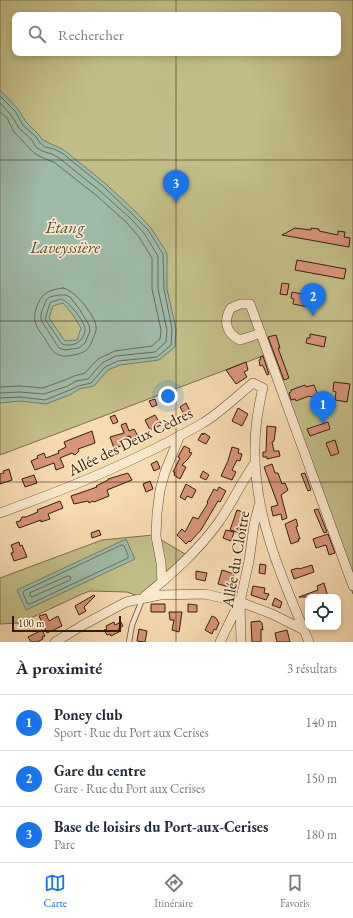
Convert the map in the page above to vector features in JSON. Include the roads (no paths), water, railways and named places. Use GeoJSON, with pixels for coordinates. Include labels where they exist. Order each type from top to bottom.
{"type":"FeatureCollection","features":[{"type":"Feature","properties":{"kind":"street"},"geometry":{"type":"LineString","coordinates":[[261,333],[240,340],[230,334],[226,318],[231,308],[240,304],[250,304],[261,333],[353,586]]}},
{"type":"Feature","properties":{"kind":"street","name":"Allée des Deux Cèdres"},"geometry":{"type":"LineString","coordinates":[[0,513],[101,473],[180,435],[204,422],[253,383],[263,388],[260,396],[254,439],[254,462]]}},
{"type":"Feature","properties":{"kind":"street"},"geometry":{"type":"LineString","coordinates":[[162,582],[161,562],[156,536],[157,513],[160,490],[165,472],[180,435]]}},
{"type":"Feature","properties":{"kind":"street"},"geometry":{"type":"LineString","coordinates":[[254,462],[259,504],[273,553],[309,642]]}},
{"type":"Feature","properties":{"kind":"street"},"geometry":{"type":"LineString","coordinates":[[143,598],[190,557],[218,523],[254,462]]}},
{"type":"Feature","properties":{"kind":"street","name":"Allée du Cloître"},"geometry":{"type":"LineString","coordinates":[[241,642],[240,602],[259,504]]}},
{"type":"Feature","properties":{"kind":"street"},"geometry":{"type":"LineString","coordinates":[[55,642],[82,625],[126,602],[160,594],[205,594],[240,602],[272,614],[304,630]]}},
{"type":"Feature","properties":{"kind":"street"},"geometry":{"type":"LineString","coordinates":[[220,642],[240,602]]}},
{"type":"Feature","properties":{"kind":"lane"},"geometry":{"type":"LineString","coordinates":[[129,642],[132,625],[143,598]]}},
{"type":"Feature","properties":{"kind":"water","name":"Étang Laveyssière"},"geometry":{"type":"Polygon","coordinates":[[[0,90],[18,109],[26,122],[43,140],[64,150],[106,184],[151,228],[167,253],[167,289],[176,329],[175,347],[159,360],[120,365],[108,370],[94,386],[79,389],[72,394],[46,404],[20,401],[0,403],[0,90]],[[63,303],[53,306],[49,318],[65,341],[77,340],[81,328],[63,303]]]}},
{"type":"Feature","properties":{"kind":"water"},"geometry":{"type":"Polygon","coordinates":[[[126,539],[135,559],[26,610],[17,590],[126,539]]]}},
{"type":"Feature","properties":{"kind":"place","name":"Base de loisirs du Port-aux-Cerises"},"geometry":{"type":"Point","coordinates":[176,203]}},
{"type":"Feature","properties":{"kind":"place","name":"Gare du centre"},"geometry":{"type":"Point","coordinates":[313,316]}},
{"type":"Feature","properties":{"kind":"place","name":"Poney club"},"geometry":{"type":"Point","coordinates":[323,424]}}]}
